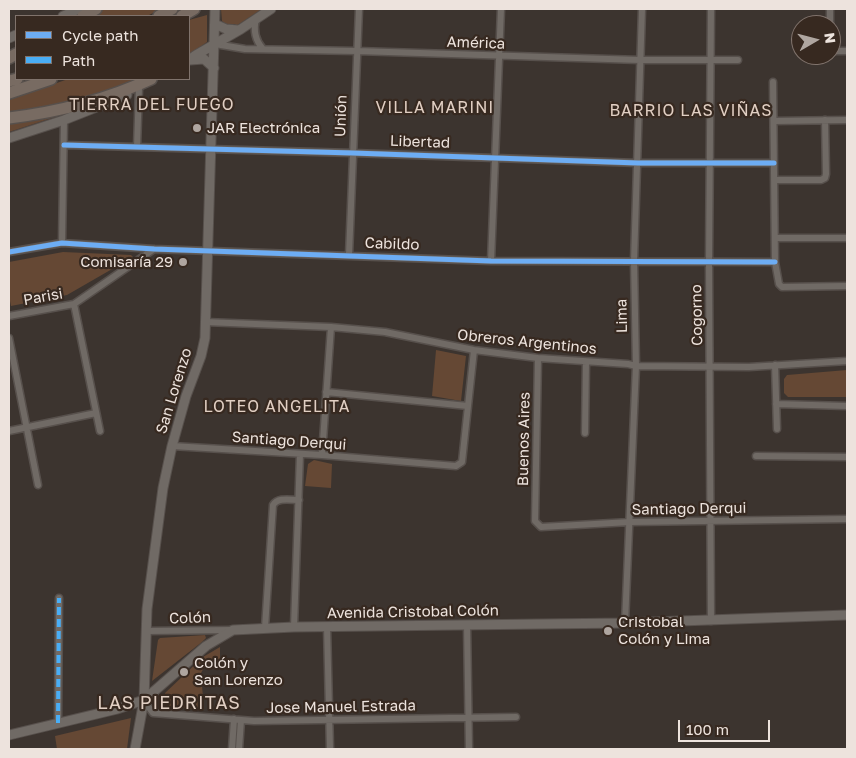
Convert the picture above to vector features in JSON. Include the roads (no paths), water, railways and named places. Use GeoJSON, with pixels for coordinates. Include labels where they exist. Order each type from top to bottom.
{"type":"FeatureCollection","features":[{"type":"Feature","properties":{"kind":"highway"},"geometry":{"type":"LineString","coordinates":[[85,15],[96,9]]}},
{"type":"Feature","properties":{"kind":"highway"},"geometry":{"type":"LineString","coordinates":[[161,15],[172,9]]}},
{"type":"Feature","properties":{"kind":"highway"},"geometry":{"type":"LineString","coordinates":[[9,93],[48,80]]}},
{"type":"Feature","properties":{"kind":"highway"},"geometry":{"type":"LineString","coordinates":[[9,118],[53,112],[129,89],[149,80]]}},
{"type":"Feature","properties":{"kind":"main road"},"geometry":{"type":"LineString","coordinates":[[65,15],[79,9]]}},
{"type":"Feature","properties":{"kind":"main road","name":"San Lorenzo"},"geometry":{"type":"LineString","coordinates":[[136,749],[144,700],[147,609],[163,488],[186,396],[201,356],[205,322],[215,9]]}},
{"type":"Feature","properties":{"kind":"main road"},"geometry":{"type":"LineString","coordinates":[[190,59],[271,9]]}},
{"type":"Feature","properties":{"kind":"main road"},"geometry":{"type":"LineString","coordinates":[[215,24],[229,30],[241,29]]}},
{"type":"Feature","properties":{"kind":"main road"},"geometry":{"type":"LineString","coordinates":[[190,60],[204,59],[214,68]]}},
{"type":"Feature","properties":{"kind":"main road"},"geometry":{"type":"LineString","coordinates":[[9,138],[64,120],[154,80]]}},
{"type":"Feature","properties":{"kind":"main road","name":"Avenida Cristobal Colón"},"geometry":{"type":"LineString","coordinates":[[9,735],[144,700],[206,646],[233,630],[711,621],[847,615]]}},
{"type":"Feature","properties":{"kind":"street","name":"Unión"},"geometry":{"type":"LineString","coordinates":[[349,255],[356,51],[360,9]]}},
{"type":"Feature","properties":{"kind":"street"},"geometry":{"type":"LineString","coordinates":[[491,261],[501,9]]}},
{"type":"Feature","properties":{"kind":"street","name":"Lima"},"geometry":{"type":"LineString","coordinates":[[625,623],[636,366],[634,261],[642,9]]}},
{"type":"Feature","properties":{"kind":"street","name":"Cogorno"},"geometry":{"type":"LineString","coordinates":[[710,9],[711,621]]}},
{"type":"Feature","properties":{"kind":"street"},"geometry":{"type":"LineString","coordinates":[[256,19],[256,39],[263,49]]}},
{"type":"Feature","properties":{"kind":"street","name":"América"},"geometry":{"type":"LineString","coordinates":[[215,44],[231,48],[263,49],[640,60],[738,60]]}},
{"type":"Feature","properties":{"kind":"street"},"geometry":{"type":"LineString","coordinates":[[773,82],[775,262],[779,284],[782,287],[847,286]]}},
{"type":"Feature","properties":{"kind":"street"},"geometry":{"type":"LineString","coordinates":[[137,147],[139,88]]}},
{"type":"Feature","properties":{"kind":"street"},"geometry":{"type":"LineString","coordinates":[[62,243],[64,120]]}},
{"type":"Feature","properties":{"kind":"street"},"geometry":{"type":"LineString","coordinates":[[774,180],[821,180],[824,178],[826,174],[825,120]]}},
{"type":"Feature","properties":{"kind":"street"},"geometry":{"type":"LineString","coordinates":[[774,121],[847,120]]}},
{"type":"Feature","properties":{"kind":"street","name":"Libertad"},"geometry":{"type":"LineString","coordinates":[[64,145],[638,163],[774,163]]}},
{"type":"Feature","properties":{"kind":"street"},"geometry":{"type":"LineString","coordinates":[[775,238],[847,238]]}},
{"type":"Feature","properties":{"kind":"street","name":"Cabildo"},"geometry":{"type":"LineString","coordinates":[[9,252],[62,243],[154,249],[491,261],[775,262]]}},
{"type":"Feature","properties":{"kind":"street","name":"Parisi"},"geometry":{"type":"LineString","coordinates":[[9,316],[74,304],[154,249]]}},
{"type":"Feature","properties":{"kind":"street"},"geometry":{"type":"LineString","coordinates":[[74,304],[100,430]]}},
{"type":"Feature","properties":{"kind":"street","name":"Obreros Argentinos"},"geometry":{"type":"LineString","coordinates":[[205,322],[331,327],[385,332],[474,350],[538,358],[636,366],[711,367],[847,361]]}},
{"type":"Feature","properties":{"kind":"street"},"geometry":{"type":"LineString","coordinates":[[322,455],[331,327]]}},
{"type":"Feature","properties":{"kind":"street"},"geometry":{"type":"LineString","coordinates":[[9,338],[11,357],[38,485]]}},
{"type":"Feature","properties":{"kind":"street"},"geometry":{"type":"LineString","coordinates":[[326,392],[468,406],[474,350]]}},
{"type":"Feature","properties":{"kind":"street","name":"Buenos Aires"},"geometry":{"type":"LineString","coordinates":[[535,521],[538,358]]}},
{"type":"Feature","properties":{"kind":"street"},"geometry":{"type":"LineString","coordinates":[[585,432],[586,362]]}},
{"type":"Feature","properties":{"kind":"street"},"geometry":{"type":"LineString","coordinates":[[775,365],[777,429]]}},
{"type":"Feature","properties":{"kind":"street"},"geometry":{"type":"LineString","coordinates":[[776,404],[847,406]]}},
{"type":"Feature","properties":{"kind":"street","name":"Santiago Derqui"},"geometry":{"type":"LineString","coordinates":[[172,446],[322,455],[456,466],[462,462],[468,406]]}},
{"type":"Feature","properties":{"kind":"street"},"geometry":{"type":"LineString","coordinates":[[9,431],[96,413]]}},
{"type":"Feature","properties":{"kind":"street"},"geometry":{"type":"LineString","coordinates":[[294,628],[300,454]]}},
{"type":"Feature","properties":{"kind":"street"},"geometry":{"type":"LineString","coordinates":[[756,456],[847,457]]}},
{"type":"Feature","properties":{"kind":"street"},"geometry":{"type":"LineString","coordinates":[[266,628],[272,506],[279,500],[299,500]]}},
{"type":"Feature","properties":{"kind":"street","name":"Santiago Derqui"},"geometry":{"type":"LineString","coordinates":[[535,521],[541,527],[630,522],[847,519]]}},
{"type":"Feature","properties":{"kind":"street"},"geometry":{"type":"LineString","coordinates":[[58,723],[59,598]]}},
{"type":"Feature","properties":{"kind":"street"},"geometry":{"type":"LineString","coordinates":[[467,625],[469,749]]}},
{"type":"Feature","properties":{"kind":"street"},"geometry":{"type":"LineString","coordinates":[[327,627],[330,749]]}},
{"type":"Feature","properties":{"kind":"street","name":"Colón"},"geometry":{"type":"LineString","coordinates":[[147,631],[233,630]]}},
{"type":"Feature","properties":{"kind":"street","name":"Jose Manuel Estrada"},"geometry":{"type":"LineString","coordinates":[[144,700],[154,713],[254,721],[516,717]]}},
{"type":"Feature","properties":{"kind":"street"},"geometry":{"type":"LineString","coordinates":[[232,749],[237,719]]}},
{"type":"Feature","properties":{"kind":"street"},"geometry":{"type":"LineString","coordinates":[[237,719],[239,749]]}},
{"type":"Feature","properties":{"kind":"place","name":"JAR Electrónica"},"geometry":{"type":"Point","coordinates":[197,128]}},
{"type":"Feature","properties":{"kind":"place","name":"Comisaría 29"},"geometry":{"type":"Point","coordinates":[183,262]}},
{"type":"Feature","properties":{"kind":"place","name":"Cristobal Colón y Lima"},"geometry":{"type":"Point","coordinates":[608,631]}},
{"type":"Feature","properties":{"kind":"place","name":"Colón y San Lorenzo"},"geometry":{"type":"Point","coordinates":[184,672]}},
{"type":"Feature","properties":{"kind":"district","name":"TIERRA DEL FUEGO"},"geometry":{"type":"Point","coordinates":[152,105]}},
{"type":"Feature","properties":{"kind":"district","name":"VILLA MARINI"},"geometry":{"type":"Point","coordinates":[435,108]}},
{"type":"Feature","properties":{"kind":"district","name":"BARRIO LAS VIÑAS"},"geometry":{"type":"Point","coordinates":[691,111]}},
{"type":"Feature","properties":{"kind":"district","name":"LOTEO ANGELITA"},"geometry":{"type":"Point","coordinates":[277,407]}},
{"type":"Feature","properties":{"kind":"district","name":"LAS PIEDRITAS"},"geometry":{"type":"Point","coordinates":[169,703]}}]}
